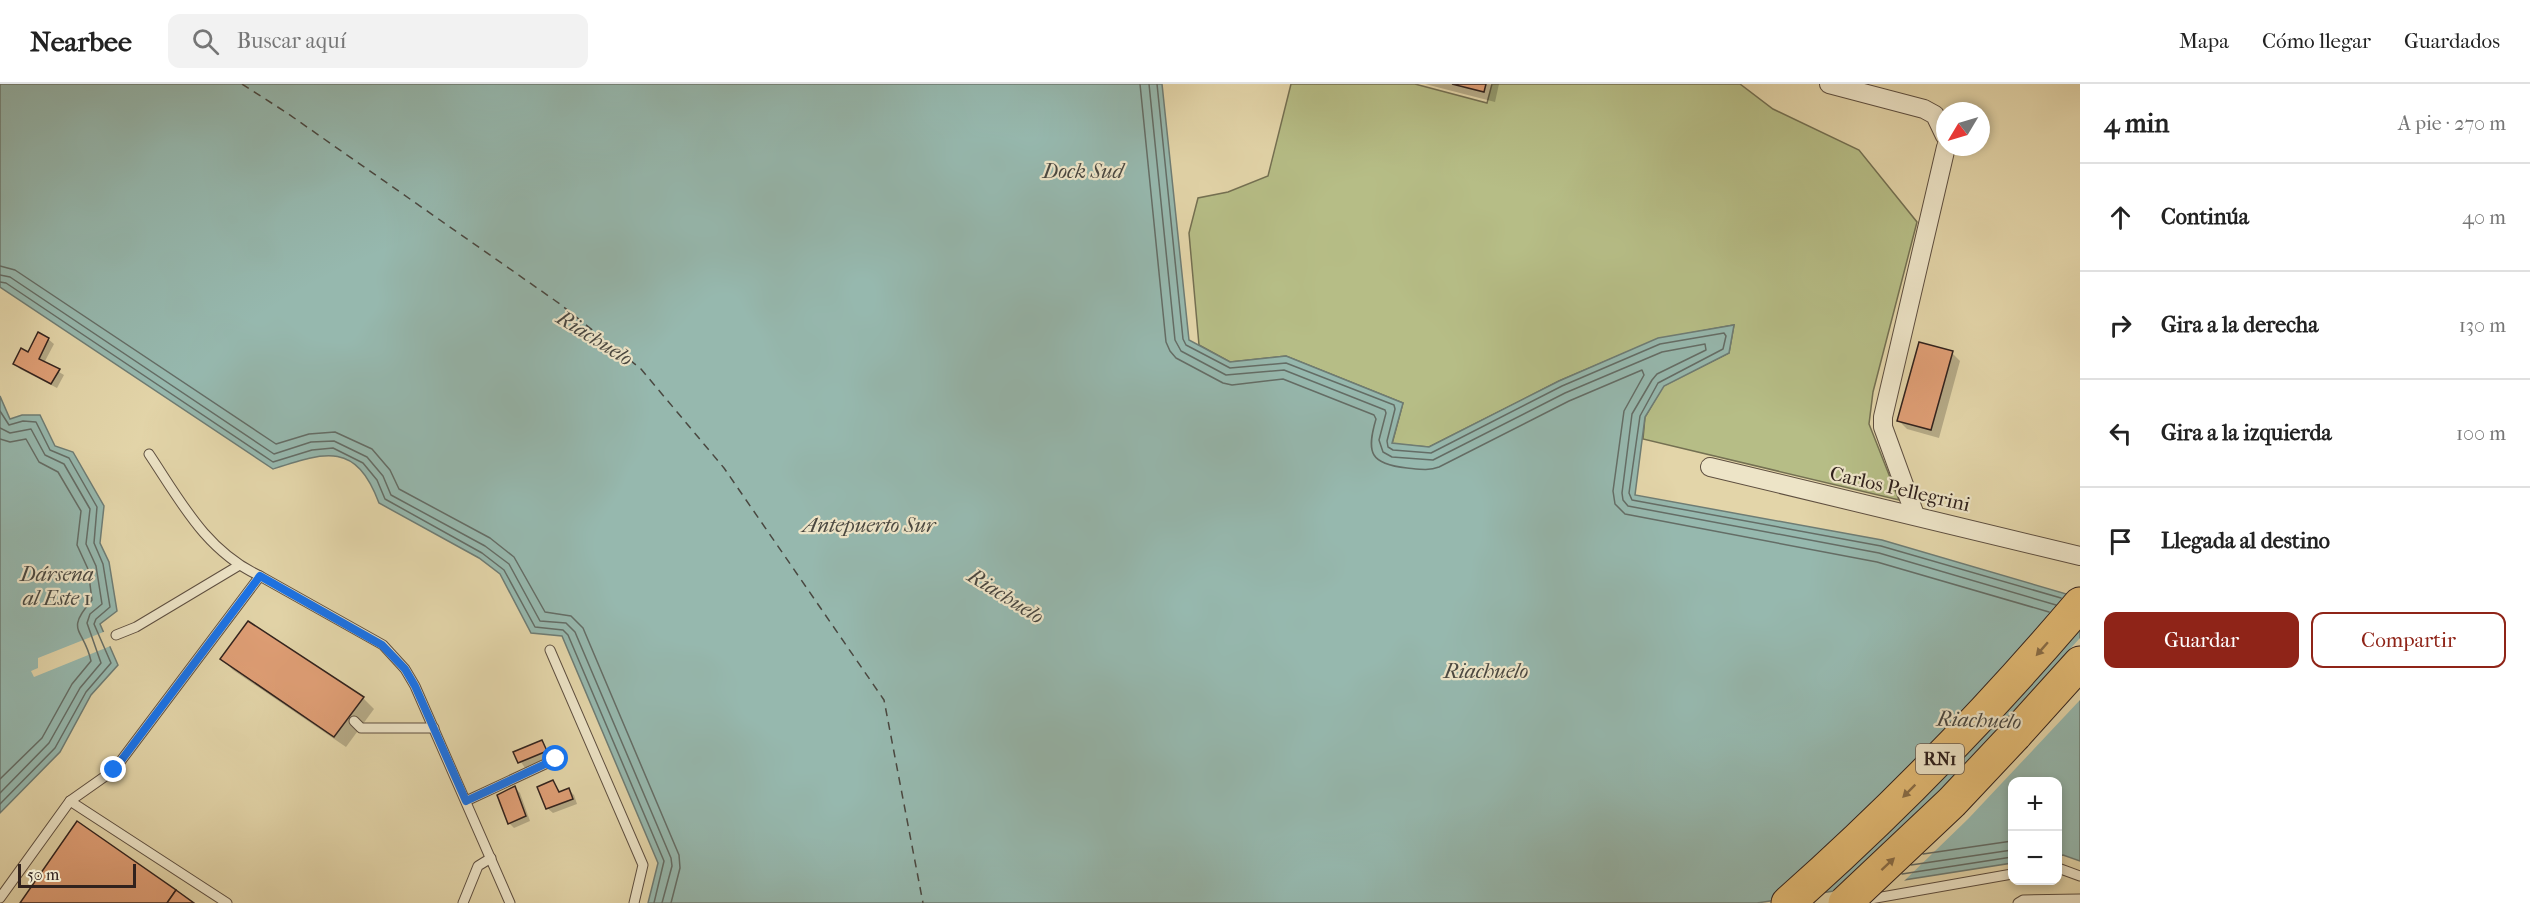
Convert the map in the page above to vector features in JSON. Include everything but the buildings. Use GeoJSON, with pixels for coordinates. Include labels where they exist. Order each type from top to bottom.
{"type":"FeatureCollection","features":[{"type":"Feature","properties":{"kind":"highway","name":"RN1"},"geometry":{"type":"LineString","coordinates":[[1788,903],[1917,783],[1973,725],[2080,604]]}},
{"type":"Feature","properties":{"kind":"highway","name":"RN1"},"geometry":{"type":"LineString","coordinates":[[1845,903],[1952,802],[2080,663]]}},
{"type":"Feature","properties":{"kind":"street"},"geometry":{"type":"LineString","coordinates":[[1828,84],[1924,109],[1936,117]]}},
{"type":"Feature","properties":{"kind":"street"},"geometry":{"type":"LineString","coordinates":[[1915,515],[1883,427],[1882,417],[1944,156]]}},
{"type":"Feature","properties":{"kind":"street","name":"Carlos Pellegrini"},"geometry":{"type":"LineString","coordinates":[[1710,467],[2080,556]]}},
{"type":"Feature","properties":{"kind":"lane"},"geometry":{"type":"LineString","coordinates":[[149,454],[197,528],[238,566],[260,576],[382,645],[405,669],[434,728],[510,903]]}},
{"type":"Feature","properties":{"kind":"lane"},"geometry":{"type":"LineString","coordinates":[[116,635],[136,627],[238,566]]}},
{"type":"Feature","properties":{"kind":"lane"},"geometry":{"type":"LineString","coordinates":[[0,898],[70,801],[114,770],[260,576]]}},
{"type":"Feature","properties":{"kind":"lane"},"geometry":{"type":"LineString","coordinates":[[550,650],[643,865],[634,903]]}},
{"type":"Feature","properties":{"kind":"lane"},"geometry":{"type":"LineString","coordinates":[[354,721],[361,728],[434,728]]}},
{"type":"Feature","properties":{"kind":"lane"},"geometry":{"type":"LineString","coordinates":[[466,801],[556,759]]}},
{"type":"Feature","properties":{"kind":"lane"},"geometry":{"type":"LineString","coordinates":[[70,801],[227,903]]}},
{"type":"Feature","properties":{"kind":"lane"},"geometry":{"type":"LineString","coordinates":[[463,903],[478,866],[491,858]]}},
{"type":"Feature","properties":{"kind":"lane"},"geometry":{"type":"LineString","coordinates":[[2062,869],[2080,876]]}},
{"type":"Feature","properties":{"kind":"lane"},"geometry":{"type":"LineString","coordinates":[[1845,903],[2008,875]]}},
{"type":"Feature","properties":{"kind":"lane"},"geometry":{"type":"LineString","coordinates":[[2018,903],[2023,900],[2080,899]]}},
{"type":"Feature","properties":{"kind":"green space"},"geometry":{"type":"Polygon","coordinates":[[[1291,84],[1415,84],[1487,103],[1492,84],[1740,84],[1773,109],[1859,150],[1917,222],[1873,392],[1869,424],[1899,500],[1643,439],[1645,417],[1663,386],[1729,353],[1734,325],[1658,339],[1559,381],[1429,447],[1392,444],[1403,403],[1286,356],[1230,362],[1199,345],[1189,233],[1198,198],[1228,192],[1268,176],[1291,84]]]}},
{"type":"Feature","properties":{"kind":"water","name":"Antepuerto Sur"},"geometry":{"type":"Polygon","coordinates":[[[0,84],[1162,84],[1189,340],[1230,362],[1286,356],[1403,403],[1392,443],[1429,447],[1559,381],[1658,338],[1734,325],[1729,353],[1664,386],[1645,417],[1635,495],[1882,540],[2080,598],[2080,861],[2062,855],[2062,777],[2008,777],[2008,864],[1757,903],[648,903],[658,863],[562,636],[531,633],[500,574],[479,558],[379,503],[370,483],[360,469],[349,461],[337,456],[323,456],[308,458],[273,469],[0,287],[0,84]]]}},
{"type":"Feature","properties":{"kind":"water","name":"Dársena al Este 1"},"geometry":{"type":"Polygon","coordinates":[[[0,396],[10,419],[22,415],[40,415],[55,446],[73,452],[104,506],[100,543],[109,562],[117,611],[100,624],[118,665],[91,695],[60,752],[0,813],[0,396]]]}},
{"type":"Feature","properties":{"kind":"pier"},"geometry":{"type":"Polygon","coordinates":[[[106,631],[113,645],[34,677],[31,671],[38,668],[38,658],[106,631]]]}},
{"type":"Feature","properties":{"kind":"pier"},"geometry":{"type":"Polygon","coordinates":[[[2080,638],[2080,700],[1969,818],[1902,883],[1831,894],[1940,791],[2080,638]]]}},
{"type":"Feature","properties":{"kind":"ferry route"},"geometry":{"type":"LineString","coordinates":[[242,84],[560,304],[641,369],[724,468],[884,700],[923,903]]}},
{"type":"Feature","properties":{"kind":"route"},"geometry":{"type":"LineString","coordinates":[[114,770],[260,576],[382,645],[405,669],[415,686],[466,801],[556,759]]}},
{"type":"Feature","properties":{"kind":"water label","name":"Dock Sud"},"geometry":{"type":"Point","coordinates":[1083,171]}},
{"type":"Feature","properties":{"kind":"water label","name":"Riachuelo"},"geometry":{"type":"Point","coordinates":[595,338]}},
{"type":"Feature","properties":{"kind":"water label","name":"Riachuelo"},"geometry":{"type":"Point","coordinates":[1006,596]}},
{"type":"Feature","properties":{"kind":"water label","name":"Riachuelo"},"geometry":{"type":"Point","coordinates":[1486,671]}},
{"type":"Feature","properties":{"kind":"water label","name":"Riachuelo"},"geometry":{"type":"Point","coordinates":[1979,720]}}]}
